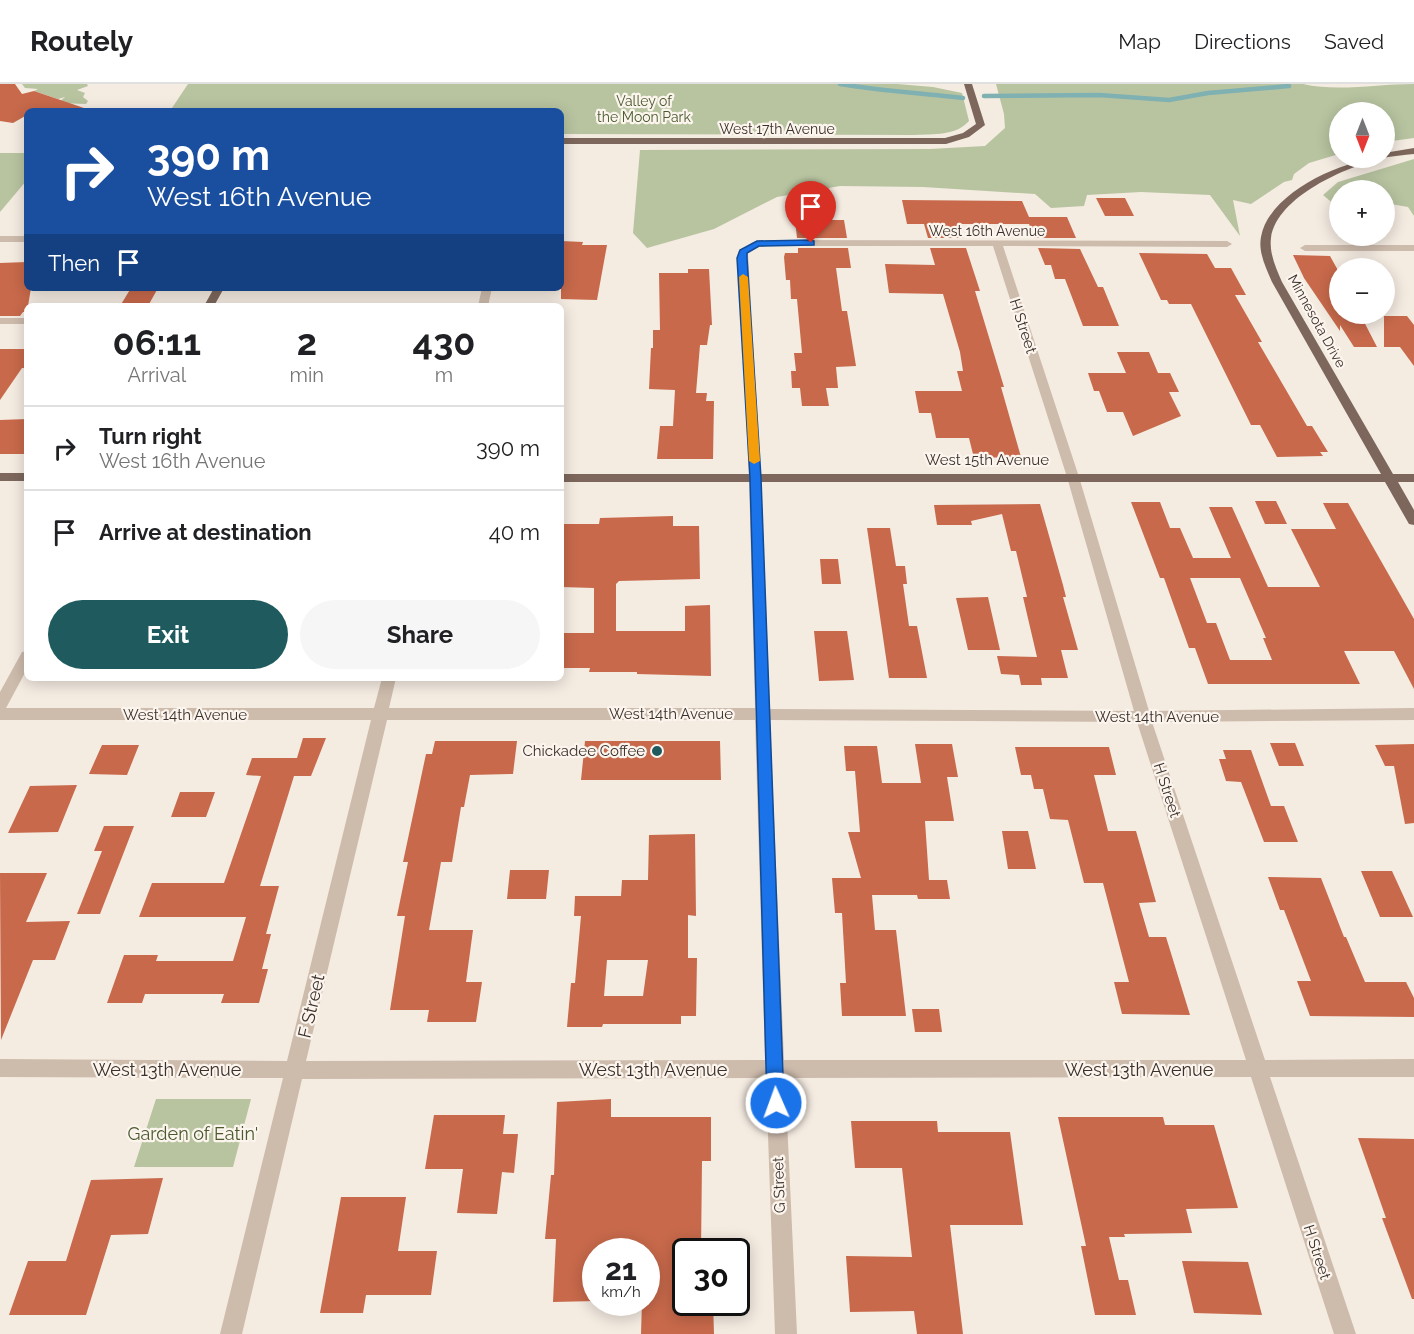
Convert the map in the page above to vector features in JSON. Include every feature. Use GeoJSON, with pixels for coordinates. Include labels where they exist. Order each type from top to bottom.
{"type":"FeatureCollection","features":[{"type":"Feature","properties":{"kind":"main road","name":"West 17th Avenue"},"geometry":{"type":"LineString","coordinates":[[564,141],[935,142],[958,139],[975,131],[981,125],[968,84]]}},
{"type":"Feature","properties":{"kind":"main road"},"geometry":{"type":"LineString","coordinates":[[1395,154],[1414,151]]}},
{"type":"Feature","properties":{"kind":"main road","name":"Minnesota Drive"},"geometry":{"type":"LineString","coordinates":[[1344,168],[1327,175],[1281,209],[1268,228],[1266,244],[1268,262],[1277,282],[1414,521]]}},
{"type":"Feature","properties":{"kind":"main road"},"geometry":{"type":"LineString","coordinates":[[0,477],[24,477]]}},
{"type":"Feature","properties":{"kind":"main road","name":"West 15th Avenue"},"geometry":{"type":"LineString","coordinates":[[564,478],[1414,478]]}},
{"type":"Feature","properties":{"kind":"street"},"geometry":{"type":"LineString","coordinates":[[0,239],[24,239]]}},
{"type":"Feature","properties":{"kind":"street","name":"West 16th Avenue"},"geometry":{"type":"LineString","coordinates":[[749,247],[767,243],[1227,244]]}},
{"type":"Feature","properties":{"kind":"street","name":"H Street"},"geometry":{"type":"LineString","coordinates":[[997,244],[1073,477],[1144,717],[1345,1334]]}},
{"type":"Feature","properties":{"kind":"street","name":"G Street"},"geometry":{"type":"LineString","coordinates":[[749,247],[743,252],[742,258],[755,478],[774,1068],[786,1334]]}},
{"type":"Feature","properties":{"kind":"street"},"geometry":{"type":"LineString","coordinates":[[1305,248],[1414,248]]}},
{"type":"Feature","properties":{"kind":"street"},"geometry":{"type":"LineString","coordinates":[[0,321],[24,321]]}},
{"type":"Feature","properties":{"kind":"street"},"geometry":{"type":"LineString","coordinates":[[0,706],[24,662]]}},
{"type":"Feature","properties":{"kind":"street","name":"F Street"},"geometry":{"type":"LineString","coordinates":[[231,1334],[388,681]]}},
{"type":"Feature","properties":{"kind":"street","name":"West 14th Avenue"},"geometry":{"type":"LineString","coordinates":[[0,714],[764,714],[1144,717],[1414,714]]}},
{"type":"Feature","properties":{"kind":"street","name":"West 13th Avenue"},"geometry":{"type":"LineString","coordinates":[[0,1068],[296,1070],[1414,1068]]}},
{"type":"Feature","properties":{"kind":"green space"},"geometry":{"type":"Polygon","coordinates":[[[22,84],[87,84],[88,86],[77,90],[85,93],[83,97],[88,101],[86,104],[58,103],[65,97],[58,99],[34,91],[38,89],[25,88],[22,84]]]}},
{"type":"Feature","properties":{"kind":"green space","name":"Valley of the Moon Park"},"geometry":{"type":"Polygon","coordinates":[[[188,84],[897,84],[933,87],[962,93],[969,121],[951,132],[915,135],[564,134],[564,108],[172,108],[188,84]]]}},
{"type":"Feature","properties":{"kind":"green space"},"geometry":{"type":"Polygon","coordinates":[[[996,84],[1303,84],[1344,88],[1414,84],[1414,138],[1395,141],[1395,102],[1329,102],[1329,157],[1309,163],[1294,174],[1292,180],[1284,182],[1251,204],[1233,200],[1240,236],[1210,195],[1141,192],[1087,195],[1084,206],[1051,208],[1035,194],[923,187],[840,186],[777,197],[714,229],[647,248],[633,233],[640,150],[930,149],[985,146],[1005,128],[1004,114],[996,84]]]}},
{"type":"Feature","properties":{"kind":"green space"},"geometry":{"type":"Polygon","coordinates":[[[0,153],[24,153],[24,184],[0,212],[0,153]]]}},
{"type":"Feature","properties":{"kind":"green space"},"geometry":{"type":"Polygon","coordinates":[[[1414,159],[1414,216],[1408,207],[1395,205],[1395,180],[1345,180],[1384,168],[1395,168],[1395,165],[1414,159]]]}},
{"type":"Feature","properties":{"kind":"green space"},"geometry":{"type":"Polygon","coordinates":[[[1329,190],[1329,200],[1323,195],[1329,190]]]}},
{"type":"Feature","properties":{"kind":"green space","name":"Garden of Eatin'"},"geometry":{"type":"Polygon","coordinates":[[[156,1099],[251,1099],[233,1167],[134,1167],[156,1099]]]}},
{"type":"Feature","properties":{"kind":"building"},"geometry":{"type":"Polygon","coordinates":[[[0,84],[15,84],[22,94],[34,91],[84,108],[24,108],[24,117],[13,123],[0,121],[0,84]]]}},
{"type":"Feature","properties":{"kind":"building"},"geometry":{"type":"Polygon","coordinates":[[[1096,198],[1125,198],[1134,216],[1105,216],[1096,198]]]}},
{"type":"Feature","properties":{"kind":"building"},"geometry":{"type":"Polygon","coordinates":[[[902,200],[1022,201],[1029,217],[1067,217],[1076,238],[1034,238],[1029,224],[959,224],[963,238],[928,238],[924,224],[907,224],[902,200]]]}},
{"type":"Feature","properties":{"kind":"building"},"geometry":{"type":"Polygon","coordinates":[[[795,220],[844,220],[847,238],[797,238],[795,220]]]}},
{"type":"Feature","properties":{"kind":"building"},"geometry":{"type":"Polygon","coordinates":[[[564,241],[583,242],[582,245],[607,245],[597,300],[561,299],[561,291],[564,291],[564,241]]]}},
{"type":"Feature","properties":{"kind":"building"},"geometry":{"type":"Polygon","coordinates":[[[798,248],[848,248],[851,268],[836,268],[842,311],[847,311],[856,366],[836,367],[838,388],[826,388],[829,406],[802,406],[800,388],[792,388],[791,371],[796,371],[794,353],[802,353],[797,299],[791,299],[790,280],[786,280],[784,257],[785,253],[798,253],[798,248]]]}},
{"type":"Feature","properties":{"kind":"building"},"geometry":{"type":"Polygon","coordinates":[[[930,248],[966,248],[980,291],[975,291],[1004,387],[1001,387],[1021,457],[974,458],[969,438],[936,438],[931,413],[919,413],[915,391],[962,391],[957,371],[963,371],[960,352],[943,294],[889,293],[885,264],[935,265],[930,248]]]}},
{"type":"Feature","properties":{"kind":"building"},"geometry":{"type":"Polygon","coordinates":[[[1038,248],[1080,249],[1098,287],[1103,287],[1119,326],[1083,326],[1065,279],[1055,279],[1051,265],[1045,265],[1038,248]]]}},
{"type":"Feature","properties":{"kind":"building"},"geometry":{"type":"Polygon","coordinates":[[[1139,253],[1207,254],[1215,268],[1231,268],[1246,295],[1235,295],[1262,342],[1258,342],[1307,426],[1312,426],[1328,452],[1320,452],[1323,456],[1277,457],[1260,425],[1251,425],[1191,304],[1169,304],[1167,300],[1161,300],[1139,253]]]}},
{"type":"Feature","properties":{"kind":"building"},"geometry":{"type":"Polygon","coordinates":[[[1293,255],[1330,256],[1329,315],[1304,278],[1293,255]]]}},
{"type":"Feature","properties":{"kind":"building"},"geometry":{"type":"Polygon","coordinates":[[[24,262],[24,291],[30,291],[28,303],[24,303],[24,312],[20,316],[0,316],[0,263],[24,262]]]}},
{"type":"Feature","properties":{"kind":"building"},"geometry":{"type":"Polygon","coordinates":[[[688,269],[709,269],[712,325],[710,325],[707,345],[700,345],[696,393],[707,393],[706,401],[714,401],[713,459],[657,459],[660,426],[673,426],[675,390],[649,389],[653,330],[660,330],[659,273],[688,273],[688,269]]]}},
{"type":"Feature","properties":{"kind":"building"},"geometry":{"type":"Polygon","coordinates":[[[129,291],[156,291],[150,303],[122,303],[129,291]]]}},
{"type":"Feature","properties":{"kind":"building"},"geometry":{"type":"Polygon","coordinates":[[[1395,316],[1407,316],[1414,325],[1414,366],[1400,347],[1384,347],[1384,324],[1395,324],[1395,316]]]}},
{"type":"Feature","properties":{"kind":"building"},"geometry":{"type":"Polygon","coordinates":[[[1335,324],[1365,324],[1377,347],[1354,347],[1340,325],[1340,331],[1335,324]]]}},
{"type":"Feature","properties":{"kind":"building"},"geometry":{"type":"Polygon","coordinates":[[[0,349],[24,349],[24,368],[0,400],[0,349]]]}},
{"type":"Feature","properties":{"kind":"building"},"geometry":{"type":"Polygon","coordinates":[[[1117,352],[1149,352],[1158,373],[1170,373],[1179,392],[1169,392],[1181,416],[1133,436],[1123,412],[1107,412],[1099,391],[1094,391],[1088,373],[1126,373],[1117,352]]]}},
{"type":"Feature","properties":{"kind":"building"},"geometry":{"type":"Polygon","coordinates":[[[24,419],[24,454],[0,454],[0,420],[24,419]]]}},
{"type":"Feature","properties":{"kind":"building"},"geometry":{"type":"Polygon","coordinates":[[[1255,501],[1276,501],[1287,524],[1265,524],[1255,501]]]}},
{"type":"Feature","properties":{"kind":"building"},"geometry":{"type":"Polygon","coordinates":[[[1131,502],[1160,502],[1170,528],[1180,528],[1193,558],[1231,558],[1209,507],[1232,507],[1268,587],[1320,587],[1291,529],[1336,529],[1323,503],[1348,503],[1414,619],[1414,689],[1394,651],[1344,651],[1360,684],[1208,684],[1195,648],[1189,648],[1164,578],[1160,578],[1131,502]],[[1190,578],[1207,623],[1216,623],[1230,660],[1272,660],[1263,638],[1266,638],[1240,578],[1190,578]]]}},
{"type":"Feature","properties":{"kind":"building"},"geometry":{"type":"Polygon","coordinates":[[[1040,504],[1063,585],[1066,597],[1063,597],[1078,650],[1061,650],[1068,678],[1041,678],[1042,685],[1021,685],[1019,675],[1001,674],[997,656],[1037,657],[1023,597],[1027,597],[1016,551],[1011,551],[1002,514],[971,521],[972,525],[937,525],[934,505],[1040,504]]]}},
{"type":"Feature","properties":{"kind":"building"},"geometry":{"type":"Polygon","coordinates":[[[673,516],[673,526],[699,526],[700,579],[619,581],[616,584],[616,631],[685,631],[685,606],[710,605],[711,676],[589,672],[590,668],[564,668],[564,633],[594,633],[594,588],[564,587],[564,524],[599,524],[600,518],[673,516]]]}},
{"type":"Feature","properties":{"kind":"building"},"geometry":{"type":"Polygon","coordinates":[[[867,528],[890,528],[896,566],[905,566],[907,584],[903,584],[909,626],[917,626],[927,678],[889,678],[867,528]]]}},
{"type":"Feature","properties":{"kind":"building"},"geometry":{"type":"Polygon","coordinates":[[[820,559],[838,559],[841,584],[822,584],[820,559]]]}},
{"type":"Feature","properties":{"kind":"building"},"geometry":{"type":"Polygon","coordinates":[[[988,597],[1000,650],[968,650],[956,598],[988,597]]]}},
{"type":"Feature","properties":{"kind":"building"},"geometry":{"type":"Polygon","coordinates":[[[814,631],[847,631],[854,680],[819,681],[814,631]]]}},
{"type":"Feature","properties":{"kind":"building"},"geometry":{"type":"Polygon","coordinates":[[[303,738],[326,738],[311,776],[294,776],[260,886],[279,886],[266,934],[271,934],[262,969],[268,969],[259,1003],[221,1003],[224,994],[145,994],[142,1003],[107,1003],[124,955],[158,955],[156,961],[233,961],[246,917],[139,917],[152,883],[224,883],[261,776],[246,775],[252,758],[297,758],[303,738]]]}},
{"type":"Feature","properties":{"kind":"building"},"geometry":{"type":"Polygon","coordinates":[[[435,741],[517,741],[513,774],[470,775],[464,807],[461,807],[452,862],[441,862],[429,930],[473,930],[466,982],[482,982],[476,1022],[427,1022],[429,1010],[390,1010],[405,916],[397,916],[408,862],[403,862],[426,754],[432,754],[435,741]]]}},
{"type":"Feature","properties":{"kind":"building"},"geometry":{"type":"Polygon","coordinates":[[[585,741],[720,741],[721,780],[581,780],[585,741]]]}},
{"type":"Feature","properties":{"kind":"building"},"geometry":{"type":"Polygon","coordinates":[[[1270,743],[1295,743],[1304,766],[1279,766],[1270,743]]]}},
{"type":"Feature","properties":{"kind":"building"},"geometry":{"type":"Polygon","coordinates":[[[915,744],[952,744],[958,777],[947,777],[954,821],[925,821],[929,880],[947,880],[950,899],[918,899],[917,895],[872,895],[875,930],[896,930],[906,1016],[842,1016],[840,983],[846,983],[842,913],[835,913],[832,878],[861,878],[848,832],[860,832],[855,771],[846,771],[844,746],[877,746],[882,783],[921,783],[915,744]]]}},
{"type":"Feature","properties":{"kind":"building"},"geometry":{"type":"Polygon","coordinates":[[[1414,744],[1414,823],[1405,824],[1394,766],[1385,766],[1375,745],[1414,744]]]}},
{"type":"Feature","properties":{"kind":"building"},"geometry":{"type":"Polygon","coordinates":[[[102,745],[139,745],[127,775],[89,774],[102,745]]]}},
{"type":"Feature","properties":{"kind":"building"},"geometry":{"type":"Polygon","coordinates":[[[1015,747],[1109,747],[1116,775],[1094,775],[1108,831],[1136,831],[1156,902],[1139,903],[1149,937],[1166,937],[1190,1015],[1122,1014],[1114,982],[1129,982],[1103,883],[1084,883],[1068,820],[1050,819],[1043,789],[1034,789],[1031,775],[1021,775],[1015,747]]]}},
{"type":"Feature","properties":{"kind":"building"},"geometry":{"type":"Polygon","coordinates":[[[1223,750],[1251,750],[1271,806],[1284,806],[1298,842],[1264,842],[1241,782],[1226,781],[1219,759],[1226,759],[1223,750]]]}},
{"type":"Feature","properties":{"kind":"building"},"geometry":{"type":"Polygon","coordinates":[[[77,785],[58,832],[8,833],[30,786],[77,785]]]}},
{"type":"Feature","properties":{"kind":"building"},"geometry":{"type":"Polygon","coordinates":[[[180,792],[215,792],[206,817],[171,817],[180,792]]]}},
{"type":"Feature","properties":{"kind":"building"},"geometry":{"type":"Polygon","coordinates":[[[104,826],[134,826],[100,914],[77,914],[102,851],[94,851],[104,826]]]}},
{"type":"Feature","properties":{"kind":"building"},"geometry":{"type":"Polygon","coordinates":[[[1002,831],[1028,831],[1036,869],[1008,869],[1002,831]]]}},
{"type":"Feature","properties":{"kind":"building"},"geometry":{"type":"Polygon","coordinates":[[[695,834],[696,916],[688,915],[688,958],[697,958],[696,1016],[681,1016],[681,1024],[603,1024],[602,1027],[567,1027],[571,983],[575,983],[581,916],[574,916],[575,896],[621,896],[622,880],[648,880],[649,835],[695,834]],[[607,960],[604,996],[643,996],[648,960],[607,960]]]}},
{"type":"Feature","properties":{"kind":"building"},"geometry":{"type":"Polygon","coordinates":[[[510,870],[549,870],[546,899],[507,899],[510,870]]]}},
{"type":"Feature","properties":{"kind":"building"},"geometry":{"type":"Polygon","coordinates":[[[1361,871],[1392,871],[1413,917],[1380,917],[1361,871]]]}},
{"type":"Feature","properties":{"kind":"building"},"geometry":{"type":"Polygon","coordinates":[[[0,873],[47,873],[26,922],[70,921],[55,960],[33,960],[1,1040],[0,873]]]}},
{"type":"Feature","properties":{"kind":"building"},"geometry":{"type":"Polygon","coordinates":[[[1268,877],[1321,878],[1344,937],[1346,937],[1365,982],[1406,982],[1414,998],[1414,1017],[1310,1016],[1297,981],[1311,981],[1284,910],[1280,910],[1268,877]]]}},
{"type":"Feature","properties":{"kind":"building"},"geometry":{"type":"Polygon","coordinates":[[[912,1009],[939,1009],[942,1032],[915,1032],[912,1009]]]}},
{"type":"Feature","properties":{"kind":"building"},"geometry":{"type":"Polygon","coordinates":[[[611,1099],[611,1117],[711,1117],[711,1161],[702,1161],[701,1238],[672,1238],[672,1316],[713,1316],[714,1334],[641,1334],[642,1316],[660,1316],[660,1238],[582,1238],[582,1301],[553,1302],[556,1239],[545,1239],[551,1175],[554,1175],[557,1102],[611,1099]]]}},
{"type":"Feature","properties":{"kind":"building"},"geometry":{"type":"Polygon","coordinates":[[[434,1115],[505,1115],[503,1134],[518,1134],[514,1173],[502,1172],[497,1214],[457,1213],[463,1169],[425,1169],[434,1115]]]}},
{"type":"Feature","properties":{"kind":"building"},"geometry":{"type":"Polygon","coordinates":[[[1058,1117],[1163,1117],[1165,1125],[1214,1125],[1238,1208],[1186,1209],[1192,1233],[1124,1234],[1125,1237],[1109,1237],[1119,1280],[1128,1280],[1136,1315],[1095,1315],[1081,1246],[1086,1246],[1058,1117]]]}},
{"type":"Feature","properties":{"kind":"building"},"geometry":{"type":"Polygon","coordinates":[[[851,1121],[937,1121],[938,1132],[1010,1132],[1023,1225],[950,1225],[963,1334],[917,1334],[914,1311],[850,1312],[846,1256],[912,1257],[902,1168],[855,1168],[851,1121]]]}},
{"type":"Feature","properties":{"kind":"building"},"geometry":{"type":"Polygon","coordinates":[[[1358,1138],[1414,1139],[1414,1299],[1412,1299],[1382,1218],[1386,1218],[1358,1138]]]}},
{"type":"Feature","properties":{"kind":"building"},"geometry":{"type":"Polygon","coordinates":[[[163,1178],[148,1234],[111,1235],[86,1315],[9,1315],[28,1261],[66,1261],[91,1180],[163,1178]]]}},
{"type":"Feature","properties":{"kind":"building"},"geometry":{"type":"Polygon","coordinates":[[[341,1197],[406,1197],[398,1251],[437,1251],[431,1295],[366,1295],[363,1313],[320,1313],[341,1197]]]}},
{"type":"Feature","properties":{"kind":"building"},"geometry":{"type":"Polygon","coordinates":[[[1182,1261],[1248,1262],[1262,1315],[1194,1313],[1182,1261]]]}},
{"type":"Feature","properties":{"kind":"waterway"},"geometry":{"type":"LineString","coordinates":[[840,84],[963,98]]}},
{"type":"Feature","properties":{"kind":"waterway"},"geometry":{"type":"LineString","coordinates":[[984,96],[1099,95],[1169,100],[1208,93],[1289,86]]}},
{"type":"Feature","properties":{"kind":"slow traffic"},"geometry":{"type":"LineString","coordinates":[[743,277],[754,461]]}},
{"type":"Feature","properties":{"kind":"place","name":"Chickadee Coffee"},"geometry":{"type":"Point","coordinates":[657,751]}},
{"type":"Feature","properties":{"kind":"route"},"geometry":{"type":"LineString","coordinates":[[776,1103],[755,478],[742,258],[743,252],[757,244],[811,243]]}}]}
